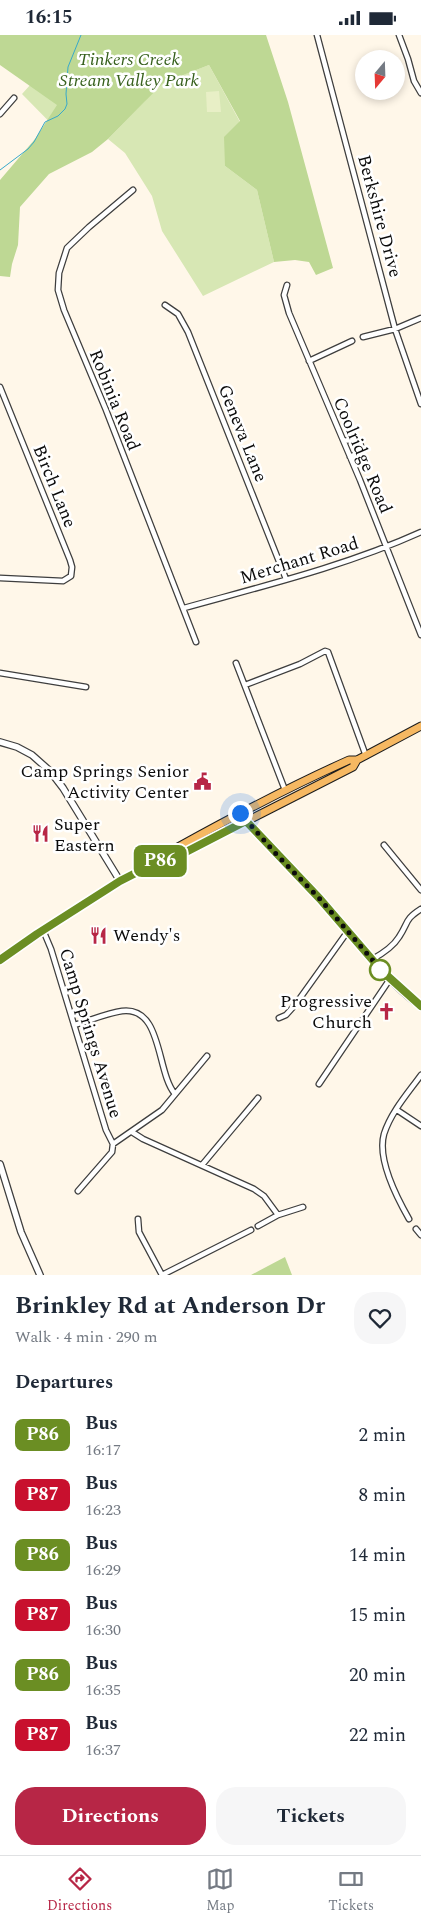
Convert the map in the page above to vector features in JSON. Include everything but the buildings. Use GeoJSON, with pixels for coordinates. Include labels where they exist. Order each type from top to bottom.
{"type":"FeatureCollection","features":[{"type":"Feature","properties":{"kind":"main road"},"geometry":{"type":"LineString","coordinates":[[175,853],[178,847],[240,813],[349,760],[357,760],[366,756],[421,726]]}},
{"type":"Feature","properties":{"kind":"main road"},"geometry":{"type":"LineString","coordinates":[[0,960],[120,881],[175,853],[184,853],[353,767],[357,760]]}},
{"type":"Feature","properties":{"kind":"main road"},"geometry":{"type":"LineString","coordinates":[[240,813],[320,899],[371,959],[390,979],[421,1006]]}},
{"type":"Feature","properties":{"kind":"street","name":"Berkshire Drive"},"geometry":{"type":"LineString","coordinates":[[317,35],[395,329],[419,391],[421,404]]}},
{"type":"Feature","properties":{"kind":"street"},"geometry":{"type":"LineString","coordinates":[[399,35],[414,81],[421,93]]}},
{"type":"Feature","properties":{"kind":"street"},"geometry":{"type":"LineString","coordinates":[[0,114],[14,98]]}},
{"type":"Feature","properties":{"kind":"street","name":"Robinia Road"},"geometry":{"type":"LineString","coordinates":[[133,190],[67,249],[59,273],[58,290],[64,310],[106,411],[196,642]]}},
{"type":"Feature","properties":{"kind":"street","name":"Coolridge Road"},"geometry":{"type":"LineString","coordinates":[[287,285],[284,298],[344,441],[421,635]]}},
{"type":"Feature","properties":{"kind":"street","name":"Geneva Lane"},"geometry":{"type":"LineString","coordinates":[[165,305],[178,314],[186,326],[286,579]]}},
{"type":"Feature","properties":{"kind":"street"},"geometry":{"type":"LineString","coordinates":[[363,337],[395,329],[421,318]]}},
{"type":"Feature","properties":{"kind":"street"},"geometry":{"type":"LineString","coordinates":[[309,361],[352,341]]}},
{"type":"Feature","properties":{"kind":"street","name":"Birch Lane"},"geometry":{"type":"LineString","coordinates":[[0,387],[70,560],[72,571],[69,578],[63,581],[0,578]]}},
{"type":"Feature","properties":{"kind":"street"},"geometry":{"type":"LineString","coordinates":[[344,441],[354,439],[360,443],[362,451],[350,457]]}},
{"type":"Feature","properties":{"kind":"street","name":"Merchant Road"},"geometry":{"type":"LineString","coordinates":[[184,608],[286,579],[387,547],[421,532]]}},
{"type":"Feature","properties":{"kind":"street"},"geometry":{"type":"LineString","coordinates":[[245,685],[300,664],[324,651],[328,652],[366,756]]}},
{"type":"Feature","properties":{"kind":"street"},"geometry":{"type":"LineString","coordinates":[[236,663],[285,790]]}},
{"type":"Feature","properties":{"kind":"street"},"geometry":{"type":"LineString","coordinates":[[0,673],[86,687]]}},
{"type":"Feature","properties":{"kind":"street"},"geometry":{"type":"LineString","coordinates":[[0,742],[17,747],[32,755],[50,771],[63,788],[120,881]]}},
{"type":"Feature","properties":{"kind":"street"},"geometry":{"type":"LineString","coordinates":[[384,845],[421,890]]}},
{"type":"Feature","properties":{"kind":"street"},"geometry":{"type":"LineString","coordinates":[[371,959],[384,952],[394,943],[401,935],[407,919],[421,909]]}},
{"type":"Feature","properties":{"kind":"street","name":"Camp Springs Avenue"},"geometry":{"type":"LineString","coordinates":[[43,930],[51,949],[106,1130],[113,1144]]}},
{"type":"Feature","properties":{"kind":"street"},"geometry":{"type":"LineString","coordinates":[[279,1018],[286,1015],[292,1009],[348,931]]}},
{"type":"Feature","properties":{"kind":"street"},"geometry":{"type":"LineString","coordinates":[[319,1084],[390,979]]}},
{"type":"Feature","properties":{"kind":"street"},"geometry":{"type":"LineString","coordinates":[[74,1025],[122,1011],[132,1011],[145,1017],[151,1027],[169,1085],[175,1094]]}},
{"type":"Feature","properties":{"kind":"street"},"geometry":{"type":"LineString","coordinates":[[78,1191],[112,1152],[113,1144],[156,1115],[207,1056]]}},
{"type":"Feature","properties":{"kind":"street"},"geometry":{"type":"LineString","coordinates":[[409,1219],[392,1185],[383,1145],[385,1133],[396,1110],[421,1075]]}},
{"type":"Feature","properties":{"kind":"street"},"geometry":{"type":"LineString","coordinates":[[202,1165],[258,1098]]}},
{"type":"Feature","properties":{"kind":"street"},"geometry":{"type":"LineString","coordinates":[[396,1110],[421,1126]]}},
{"type":"Feature","properties":{"kind":"street","name":"Camp Springs Avenue"},"geometry":{"type":"LineString","coordinates":[[132,1132],[142,1139],[260,1192],[278,1215]]}},
{"type":"Feature","properties":{"kind":"street"},"geometry":{"type":"LineString","coordinates":[[0,1164],[21,1232],[40,1275]]}},
{"type":"Feature","properties":{"kind":"street"},"geometry":{"type":"LineString","coordinates":[[258,1226],[278,1215],[303,1207]]}},
{"type":"Feature","properties":{"kind":"street"},"geometry":{"type":"LineString","coordinates":[[138,1219],[139,1232],[162,1275],[251,1230]]}},
{"type":"Feature","properties":{"kind":"street"},"geometry":{"type":"LineString","coordinates":[[416,1229],[421,1235]]}},
{"type":"Feature","properties":{"kind":"green space","name":"Tinkers Creek Stream Valley Park"},"geometry":{"type":"Polygon","coordinates":[[[0,35],[266,35],[288,102],[333,268],[316,275],[309,262],[295,260],[274,262],[257,190],[225,166],[224,137],[240,121],[209,65],[163,83],[108,139],[92,152],[49,174],[20,207],[18,245],[10,277],[0,276],[0,180],[35,139],[57,105],[0,65],[0,35]]]}},
{"type":"Feature","properties":{"kind":"green space"},"geometry":{"type":"Polygon","coordinates":[[[209,65],[240,122],[225,166],[257,190],[274,262],[203,296],[162,231],[152,196],[125,153],[108,139],[147,99],[80,153],[22,94],[31,84],[170,80],[209,65]]]}},
{"type":"Feature","properties":{"kind":"green space"},"geometry":{"type":"Polygon","coordinates":[[[219,91],[221,112],[207,112],[206,92],[219,91]]]}},
{"type":"Feature","properties":{"kind":"green space"},"geometry":{"type":"Polygon","coordinates":[[[285,1257],[292,1275],[251,1275],[285,1257]]]}},
{"type":"Feature","properties":{"kind":"waterway"},"geometry":{"type":"LineString","coordinates":[[0,170],[28,149],[45,122],[58,116],[65,109],[67,104],[68,67],[81,35]]}},
{"type":"Feature","properties":{"kind":"bus line","name":"P86"},"geometry":{"type":"LineString","coordinates":[[0,960],[75,909],[134,873],[175,853],[184,853],[246,821],[320,899],[382,971],[421,1006]]}},
{"type":"Feature","properties":{"kind":"place","name":"Camp Springs Senior Activity Center"},"geometry":{"type":"Point","coordinates":[203,781]}},
{"type":"Feature","properties":{"kind":"place","name":"Super Eastern"},"geometry":{"type":"Point","coordinates":[40,834]}},
{"type":"Feature","properties":{"kind":"place","name":"Wendy's"},"geometry":{"type":"Point","coordinates":[99,935]}},
{"type":"Feature","properties":{"kind":"place","name":"Progressive Church"},"geometry":{"type":"Point","coordinates":[386,1011]}},
{"type":"Feature","properties":{"kind":"route"},"geometry":{"type":"LineString","coordinates":[[240,813],[254,831],[320,899],[382,971],[380,970]]}}]}
